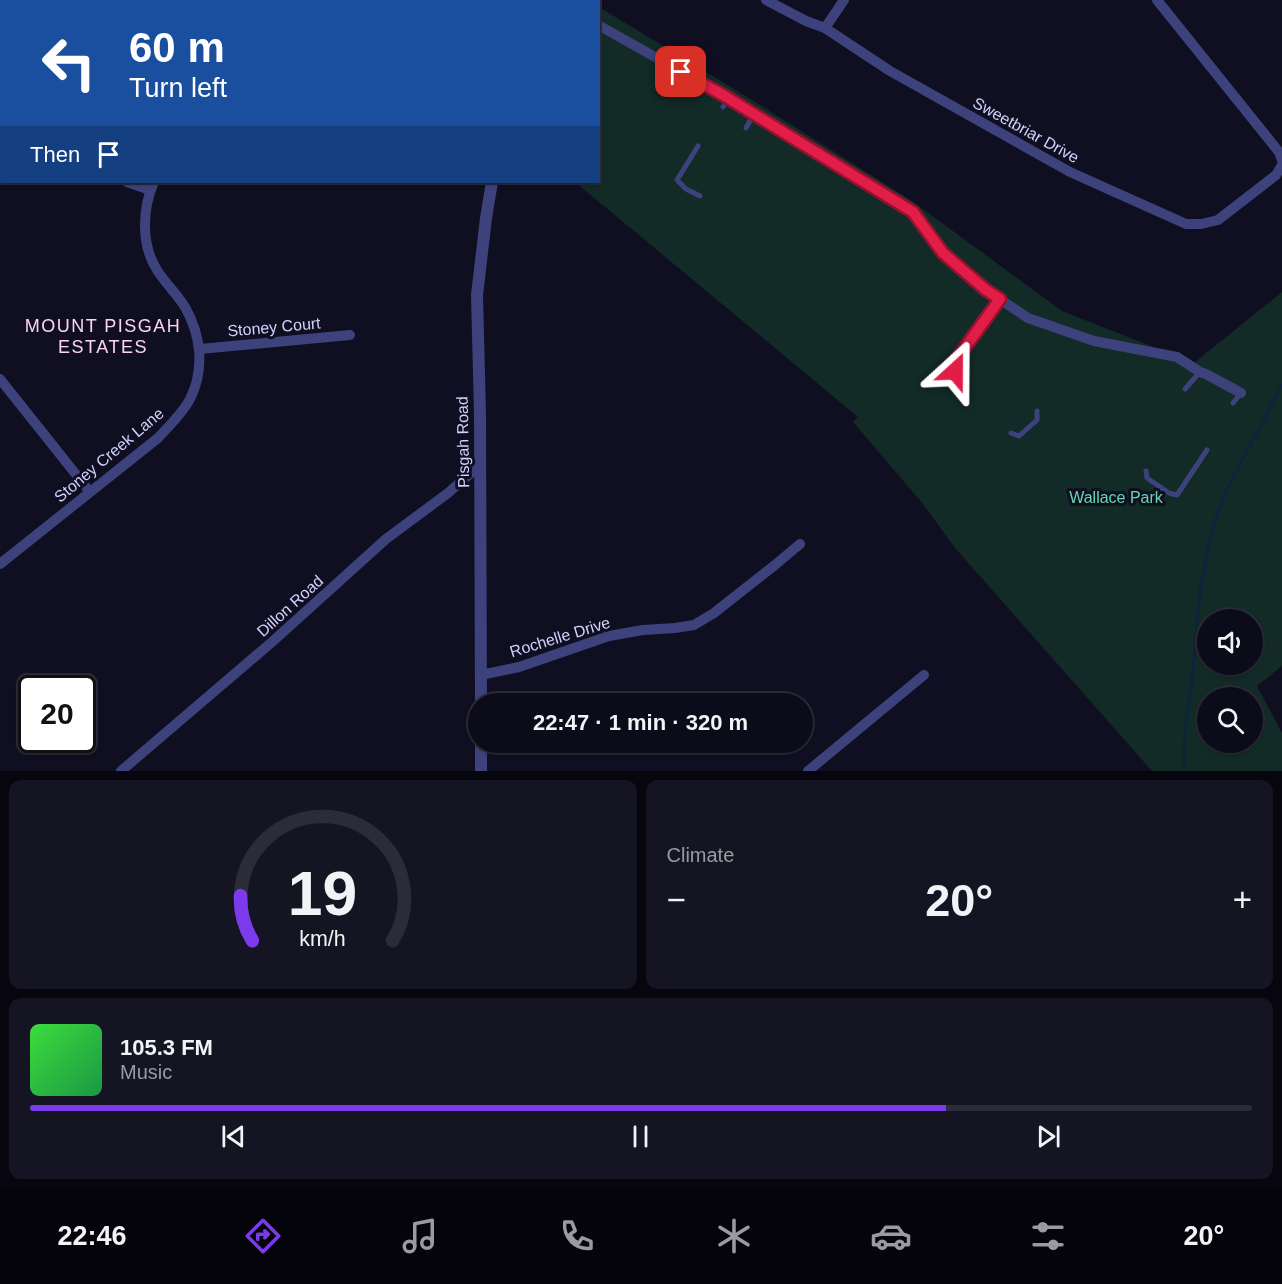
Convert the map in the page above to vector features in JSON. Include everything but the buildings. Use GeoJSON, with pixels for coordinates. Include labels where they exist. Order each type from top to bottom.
{"type":"FeatureCollection","features":[{"type":"Feature","properties":{"kind":"street","name":"Sweetbriar Drive"},"geometry":{"type":"LineString","coordinates":[[766,0],[806,21],[825,28],[890,70],[1070,172],[1186,224],[1201,224],[1218,220],[1280,173]]}},
{"type":"Feature","properties":{"kind":"street"},"geometry":{"type":"LineString","coordinates":[[825,28],[844,0]]}},
{"type":"Feature","properties":{"kind":"street"},"geometry":{"type":"LineString","coordinates":[[1157,0],[1279,152],[1282,160]]}},
{"type":"Feature","properties":{"kind":"street"},"geometry":{"type":"LineString","coordinates":[[600,26],[726,103],[754,114],[913,212],[943,253],[986,290],[1028,318],[1094,341],[1177,357],[1241,393]]}},
{"type":"Feature","properties":{"kind":"street"},"geometry":{"type":"LineString","coordinates":[[133,183],[152,186]]}},
{"type":"Feature","properties":{"kind":"street","name":"Pisgah Road"},"geometry":{"type":"LineString","coordinates":[[481,693],[477,296],[492,183]]}},
{"type":"Feature","properties":{"kind":"street","name":"Stoney Creek Lane"},"geometry":{"type":"LineString","coordinates":[[0,564],[158,438],[177,418],[189,400],[197,381],[200,349],[195,326],[184,306],[157,270],[145,236],[145,218],[152,186]]}},
{"type":"Feature","properties":{"kind":"street","name":"Stoney Court"},"geometry":{"type":"LineString","coordinates":[[200,349],[350,335]]}},
{"type":"Feature","properties":{"kind":"street"},"geometry":{"type":"LineString","coordinates":[[0,380],[90,492]]}},
{"type":"Feature","properties":{"kind":"street","name":"Dillon Road"},"geometry":{"type":"LineString","coordinates":[[121,771],[272,642],[386,539],[448,493],[480,465]]}},
{"type":"Feature","properties":{"kind":"street","name":"Rochelle Drive"},"geometry":{"type":"LineString","coordinates":[[481,675],[519,667],[609,636],[694,625],[714,613],[800,544]]}},
{"type":"Feature","properties":{"kind":"street"},"geometry":{"type":"LineString","coordinates":[[808,771],[924,675]]}},
{"type":"Feature","properties":{"kind":"street"},"geometry":{"type":"LineString","coordinates":[[481,753],[481,771]]}},
{"type":"Feature","properties":{"kind":"lane"},"geometry":{"type":"LineString","coordinates":[[746,128],[754,114]]}},
{"type":"Feature","properties":{"kind":"lane"},"geometry":{"type":"LineString","coordinates":[[698,146],[677,180],[686,189],[700,196]]}},
{"type":"Feature","properties":{"kind":"lane"},"geometry":{"type":"LineString","coordinates":[[955,371],[956,360],[1000,299]]}},
{"type":"Feature","properties":{"kind":"lane"},"geometry":{"type":"LineString","coordinates":[[1185,389],[1200,372]]}},
{"type":"Feature","properties":{"kind":"lane"},"geometry":{"type":"LineString","coordinates":[[1233,403],[1241,393]]}},
{"type":"Feature","properties":{"kind":"lane"},"geometry":{"type":"LineString","coordinates":[[1011,433],[1019,436],[1031,426],[1037,420],[1037,411]]}},
{"type":"Feature","properties":{"kind":"lane"},"geometry":{"type":"LineString","coordinates":[[1146,471],[1147,478],[1169,493],[1178,495],[1207,450]]}},
{"type":"Feature","properties":{"kind":"green space","name":"Wallace Park"},"geometry":{"type":"Polygon","coordinates":[[[600,8],[912,201],[1062,311],[1194,363],[1282,292],[1282,666],[1258,687],[1197,687],[1197,753],[1263,753],[1263,697],[1282,733],[1282,771],[1152,771],[955,548],[923,504],[853,422],[858,417],[576,183],[600,183],[600,8]]]}},
{"type":"Feature","properties":{"kind":"waterway"},"geometry":{"type":"LineString","coordinates":[[1184,771],[1185,728],[1192,682],[1200,590],[1209,545],[1228,487],[1282,385]]}},
{"type":"Feature","properties":{"kind":"district","name":"MOUNT PISGAH ESTATES"},"geometry":{"type":"Point","coordinates":[103,336]}},
{"type":"Feature","properties":{"kind":"route"},"geometry":{"type":"LineString","coordinates":[[681,72],[723,95],[913,212],[943,253],[1000,299],[956,360],[955,371]]}}]}
